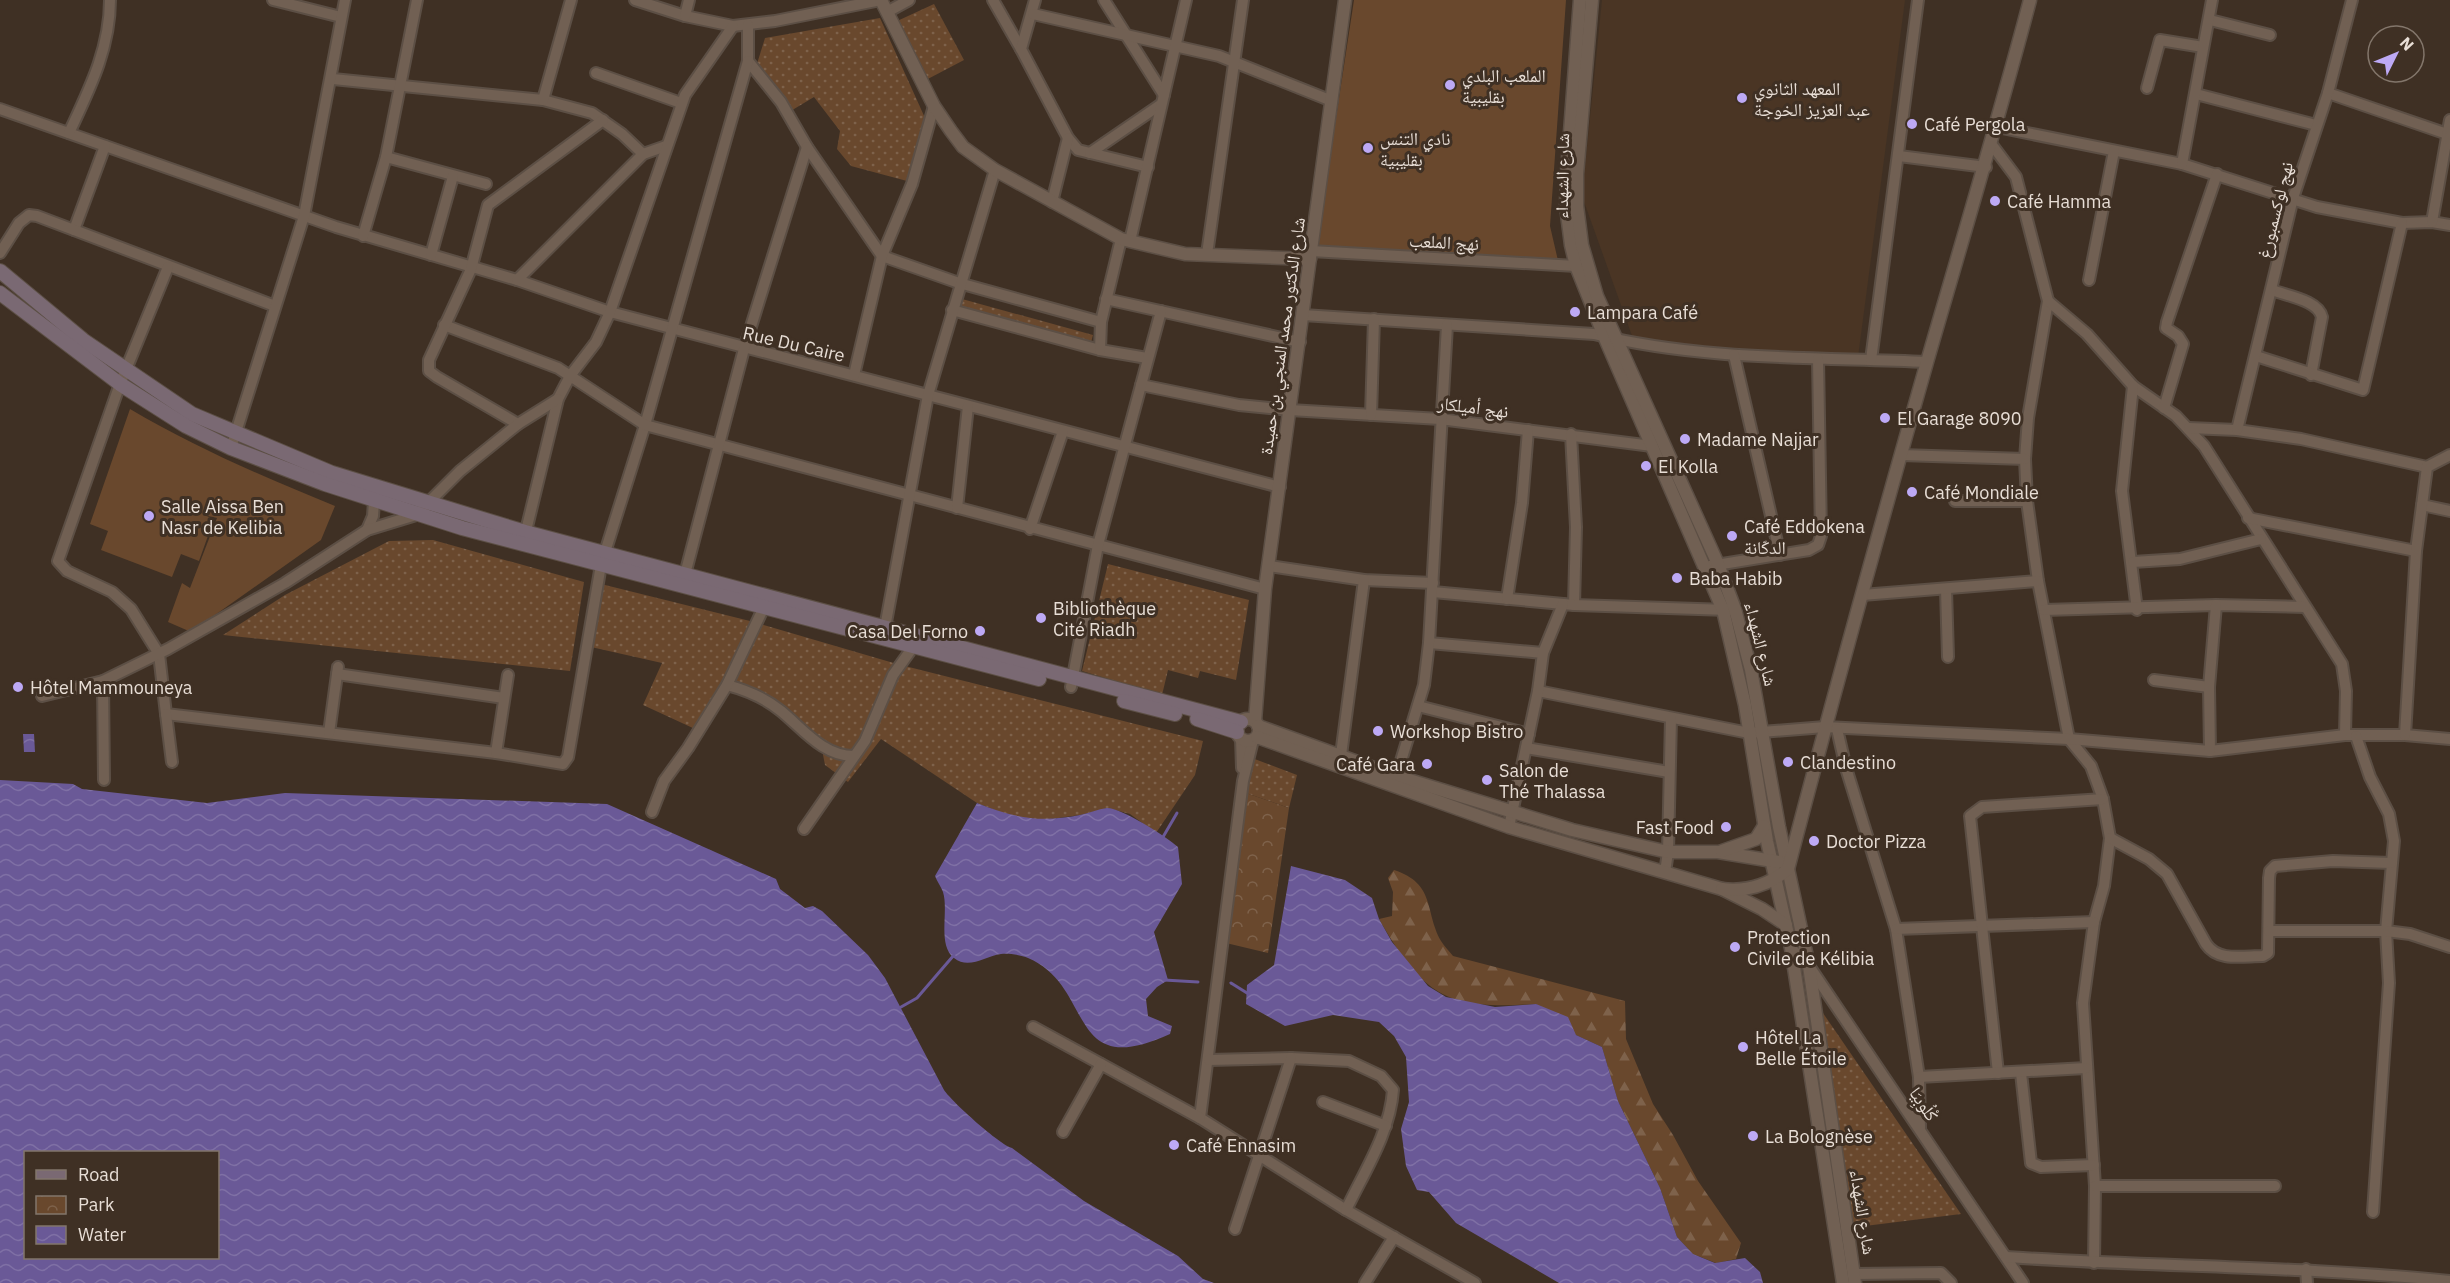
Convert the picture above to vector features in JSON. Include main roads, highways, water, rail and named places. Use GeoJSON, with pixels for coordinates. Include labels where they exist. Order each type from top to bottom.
{"type":"FeatureCollection","features":[{"type":"Feature","properties":{"kind":"main road"},"geometry":{"type":"LineString","coordinates":[[0,271],[43,308],[126,370],[192,414],[332,473],[524,538]]}},
{"type":"Feature","properties":{"kind":"main road"},"geometry":{"type":"LineString","coordinates":[[0,293],[120,384],[186,426],[231,448],[374,501],[416,515],[604,558],[685,572],[884,632],[1248,729]]}},
{"type":"Feature","properties":{"kind":"main road"},"geometry":{"type":"LineString","coordinates":[[604,558],[682,587],[884,632],[913,647],[1072,683]]}},
{"type":"Feature","properties":{"kind":"water"},"geometry":{"type":"Polygon","coordinates":[[[23,734],[34,734],[35,752],[24,752],[23,734]]]}},
{"type":"Feature","properties":{"kind":"water"},"geometry":{"type":"Polygon","coordinates":[[[0,780],[73,784],[82,789],[207,803],[285,793],[607,804],[776,879],[780,889],[805,908],[813,906],[822,911],[868,955],[885,978],[944,1090],[966,1113],[997,1139],[1084,1201],[1178,1256],[1203,1279],[1214,1283],[0,1283],[0,780]]]}},
{"type":"Feature","properties":{"kind":"water"},"geometry":{"type":"Polygon","coordinates":[[[977,803],[1003,812],[1040,819],[1080,815],[1107,808],[1114,809],[1144,824],[1178,847],[1182,884],[1154,932],[1168,980],[1157,987],[1146,999],[1148,1016],[1172,1026],[1170,1034],[1137,1046],[1113,1046],[1097,1039],[1085,1025],[1064,989],[1049,972],[1028,958],[1004,954],[965,963],[954,958],[946,945],[943,892],[935,876],[977,803]]]}},
{"type":"Feature","properties":{"kind":"water"},"geometry":{"type":"Polygon","coordinates":[[[1291,866],[1345,880],[1372,898],[1379,919],[1392,942],[1428,986],[1446,997],[1495,1007],[1536,1004],[1568,1017],[1576,1035],[1602,1047],[1618,1101],[1660,1188],[1677,1237],[1693,1254],[1715,1263],[1745,1258],[1760,1272],[1763,1283],[1559,1283],[1456,1223],[1429,1192],[1417,1190],[1406,1166],[1401,1129],[1409,1102],[1406,1057],[1394,1036],[1379,1022],[1333,1015],[1285,1026],[1246,1004],[1247,985],[1274,965],[1291,866]]]}},
{"type":"Feature","properties":{"kind":"waterway"},"geometry":{"type":"LineString","coordinates":[[1163,837],[1177,813]]}},
{"type":"Feature","properties":{"kind":"waterway"},"geometry":{"type":"LineString","coordinates":[[901,1007],[917,998],[954,955]]}},
{"type":"Feature","properties":{"kind":"waterway"},"geometry":{"type":"LineString","coordinates":[[1164,980],[1198,982]]}},
{"type":"Feature","properties":{"kind":"waterway"},"geometry":{"type":"LineString","coordinates":[[1231,983],[1247,993]]}},
{"type":"Feature","properties":{"kind":"place","name":"الملعب البلدي بقليبية"},"geometry":{"type":"Point","coordinates":[1450,85]}},
{"type":"Feature","properties":{"kind":"place","name":"المعهد الثانوي عبد العزيز الخوجة"},"geometry":{"type":"Point","coordinates":[1742,98]}},
{"type":"Feature","properties":{"kind":"place","name":"Café Pergola"},"geometry":{"type":"Point","coordinates":[1912,124]}},
{"type":"Feature","properties":{"kind":"place","name":"نادي التنس بقليبية"},"geometry":{"type":"Point","coordinates":[1368,148]}},
{"type":"Feature","properties":{"kind":"place","name":"Café Hamma"},"geometry":{"type":"Point","coordinates":[1995,201]}},
{"type":"Feature","properties":{"kind":"place","name":"Lampara Café"},"geometry":{"type":"Point","coordinates":[1575,312]}},
{"type":"Feature","properties":{"kind":"place","name":"El Garage 8090"},"geometry":{"type":"Point","coordinates":[1885,418]}},
{"type":"Feature","properties":{"kind":"place","name":"Madame Najjar"},"geometry":{"type":"Point","coordinates":[1685,439]}},
{"type":"Feature","properties":{"kind":"place","name":"El Kolla"},"geometry":{"type":"Point","coordinates":[1646,466]}},
{"type":"Feature","properties":{"kind":"place","name":"Café Mondiale"},"geometry":{"type":"Point","coordinates":[1912,492]}},
{"type":"Feature","properties":{"kind":"place","name":"Salle Aissa Ben Nasr de Kelibia"},"geometry":{"type":"Point","coordinates":[149,516]}},
{"type":"Feature","properties":{"kind":"place","name":"Café Eddokena الدكّانة"},"geometry":{"type":"Point","coordinates":[1732,536]}},
{"type":"Feature","properties":{"kind":"place","name":"Baba Habib"},"geometry":{"type":"Point","coordinates":[1677,578]}},
{"type":"Feature","properties":{"kind":"place","name":"Bibliothèque Cité Riadh"},"geometry":{"type":"Point","coordinates":[1041,618]}},
{"type":"Feature","properties":{"kind":"place","name":"Casa Del Forno"},"geometry":{"type":"Point","coordinates":[980,631]}},
{"type":"Feature","properties":{"kind":"place","name":"Hôtel Mammouneya"},"geometry":{"type":"Point","coordinates":[18,687]}},
{"type":"Feature","properties":{"kind":"place","name":"Workshop Bistro"},"geometry":{"type":"Point","coordinates":[1378,731]}},
{"type":"Feature","properties":{"kind":"place","name":"Clandestino"},"geometry":{"type":"Point","coordinates":[1788,762]}},
{"type":"Feature","properties":{"kind":"place","name":"Café Gara"},"geometry":{"type":"Point","coordinates":[1427,764]}},
{"type":"Feature","properties":{"kind":"place","name":"Salon de Thé Thalassa"},"geometry":{"type":"Point","coordinates":[1487,780]}},
{"type":"Feature","properties":{"kind":"place","name":"Fast Food"},"geometry":{"type":"Point","coordinates":[1726,827]}},
{"type":"Feature","properties":{"kind":"place","name":"Doctor Pizza"},"geometry":{"type":"Point","coordinates":[1814,841]}},
{"type":"Feature","properties":{"kind":"place","name":"Protection Civile de Kélibia"},"geometry":{"type":"Point","coordinates":[1735,947]}},
{"type":"Feature","properties":{"kind":"place","name":"Hôtel La Belle Étoile"},"geometry":{"type":"Point","coordinates":[1743,1047]}},
{"type":"Feature","properties":{"kind":"place","name":"La Bolognèse"},"geometry":{"type":"Point","coordinates":[1753,1136]}},
{"type":"Feature","properties":{"kind":"place","name":"Café Ennasim"},"geometry":{"type":"Point","coordinates":[1174,1145]}}]}
